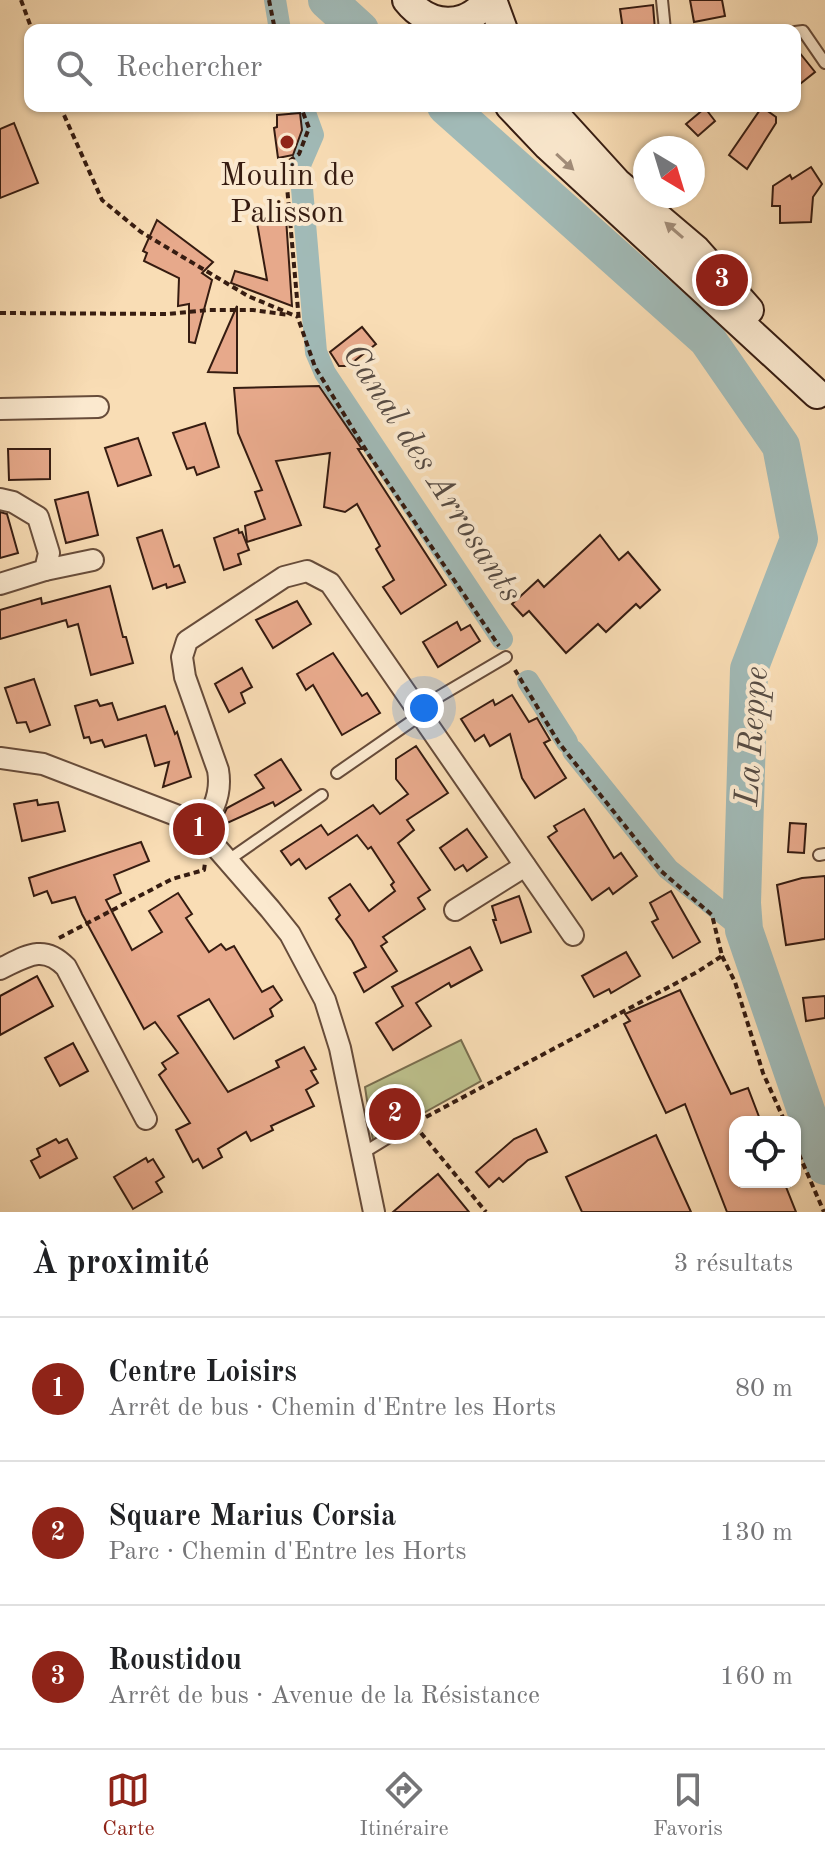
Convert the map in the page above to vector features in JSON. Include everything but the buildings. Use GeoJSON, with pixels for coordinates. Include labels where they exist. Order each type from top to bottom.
{"type":"FeatureCollection","features":[{"type":"Feature","properties":{"kind":"main road"},"geometry":{"type":"LineString","coordinates":[[407,0],[415,10],[440,24]]}},
{"type":"Feature","properties":{"kind":"main road"},"geometry":{"type":"LineString","coordinates":[[449,24],[469,18],[490,0],[500,24]]}},
{"type":"Feature","properties":{"kind":"main road"},"geometry":{"type":"LineString","coordinates":[[516,112],[548,146],[821,399]]}},
{"type":"Feature","properties":{"kind":"main road"},"geometry":{"type":"LineString","coordinates":[[552,112],[617,183],[696,250],[821,399]]}},
{"type":"Feature","properties":{"kind":"street"},"geometry":{"type":"LineString","coordinates":[[0,409],[98,407]]}},
{"type":"Feature","properties":{"kind":"street"},"geometry":{"type":"LineString","coordinates":[[0,499],[13,502],[38,517],[49,553],[45,570]]}},
{"type":"Feature","properties":{"kind":"street"},"geometry":{"type":"LineString","coordinates":[[0,584],[93,560]]}},
{"type":"Feature","properties":{"kind":"street"},"geometry":{"type":"LineString","coordinates":[[199,829],[209,818],[220,783],[185,677],[182,657],[187,641],[284,577],[307,571],[330,583],[573,935]]}},
{"type":"Feature","properties":{"kind":"street"},"geometry":{"type":"LineString","coordinates":[[0,758],[43,764],[181,817],[199,829],[290,934],[325,1000],[340,1048],[363,1153],[370,1210]]}},
{"type":"Feature","properties":{"kind":"street"},"geometry":{"type":"LineString","coordinates":[[455,910],[525,866]]}},
{"type":"Feature","properties":{"kind":"street"},"geometry":{"type":"LineString","coordinates":[[0,969],[30,954],[44,953],[57,958],[66,967],[146,1119]]}},
{"type":"Feature","properties":{"kind":"lane"},"geometry":{"type":"LineString","coordinates":[[662,0],[664,24]]}},
{"type":"Feature","properties":{"kind":"lane"},"geometry":{"type":"LineString","coordinates":[[801,31],[825,63]]}},
{"type":"Feature","properties":{"kind":"lane"},"geometry":{"type":"LineString","coordinates":[[337,773],[412,721],[428,703],[506,657]]}},
{"type":"Feature","properties":{"kind":"lane"},"geometry":{"type":"LineString","coordinates":[[223,856],[322,795]]}},
{"type":"Feature","properties":{"kind":"lane"},"geometry":{"type":"LineString","coordinates":[[363,1153],[412,1123]]}},
{"type":"Feature","properties":{"kind":"path"},"geometry":{"type":"LineString","coordinates":[[21,0],[30,24]]}},
{"type":"Feature","properties":{"kind":"path"},"geometry":{"type":"LineString","coordinates":[[269,0],[274,24]]}},
{"type":"Feature","properties":{"kind":"path"},"geometry":{"type":"LineString","coordinates":[[63,112],[102,200],[141,232],[248,296],[298,317]]}},
{"type":"Feature","properties":{"kind":"path"},"geometry":{"type":"LineString","coordinates":[[303,112],[309,128],[299,154],[285,164],[298,317],[315,367],[369,455],[506,657],[559,743],[661,871],[712,915],[722,956],[735,982],[763,1073],[782,1116]]}},
{"type":"Feature","properties":{"kind":"path"},"geometry":{"type":"LineString","coordinates":[[0,313],[167,314],[253,310],[298,317]]}},
{"type":"Feature","properties":{"kind":"path"},"geometry":{"type":"LineString","coordinates":[[44,953],[46,944],[172,879],[204,870],[206,860],[223,856]]}},
{"type":"Feature","properties":{"kind":"path"},"geometry":{"type":"LineString","coordinates":[[486,1212],[412,1123],[722,956]]}},
{"type":"Feature","properties":{"kind":"path"},"geometry":{"type":"LineString","coordinates":[[801,1159],[824,1212]]}},
{"type":"Feature","properties":{"kind":"green space"},"geometry":{"type":"Polygon","coordinates":[[[461,1040],[481,1081],[373,1141],[365,1087],[461,1040]]]}},
{"type":"Feature","properties":{"kind":"waterway","name":"Canal des Arrosants"},"geometry":{"type":"LineString","coordinates":[[275,0],[279,24]]}},
{"type":"Feature","properties":{"kind":"waterway","name":"La Reppe"},"geometry":{"type":"LineString","coordinates":[[327,0],[353,24]]}},
{"type":"Feature","properties":{"kind":"waterway","name":"Canal des Arrosants"},"geometry":{"type":"LineString","coordinates":[[305,112],[313,135],[300,165],[316,352],[325,373],[502,639]]}},
{"type":"Feature","properties":{"kind":"waterway","name":"La Reppe"},"geometry":{"type":"LineString","coordinates":[[453,112],[707,339],[781,446],[799,539],[749,669],[742,903],[744,930],[825,1166]]}},
{"type":"Feature","properties":{"kind":"waterway","name":"Canal des Arrosants"},"geometry":{"type":"LineString","coordinates":[[528,681],[567,742]]}},
{"type":"Feature","properties":{"kind":"waterway","name":"Canal des Arrosants"},"geometry":{"type":"LineString","coordinates":[[573,751],[668,869],[744,930]]}},
{"type":"Feature","properties":{"kind":"place","name":"Moulin de Palisson"},"geometry":{"type":"Point","coordinates":[287,142]}},
{"type":"Feature","properties":{"kind":"place","name":"Roustidou"},"geometry":{"type":"Point","coordinates":[722,280]}},
{"type":"Feature","properties":{"kind":"place","name":"Centre Loisirs"},"geometry":{"type":"Point","coordinates":[199,829]}},
{"type":"Feature","properties":{"kind":"place","name":"Square Marius Corsia"},"geometry":{"type":"Point","coordinates":[395,1114]}}]}
